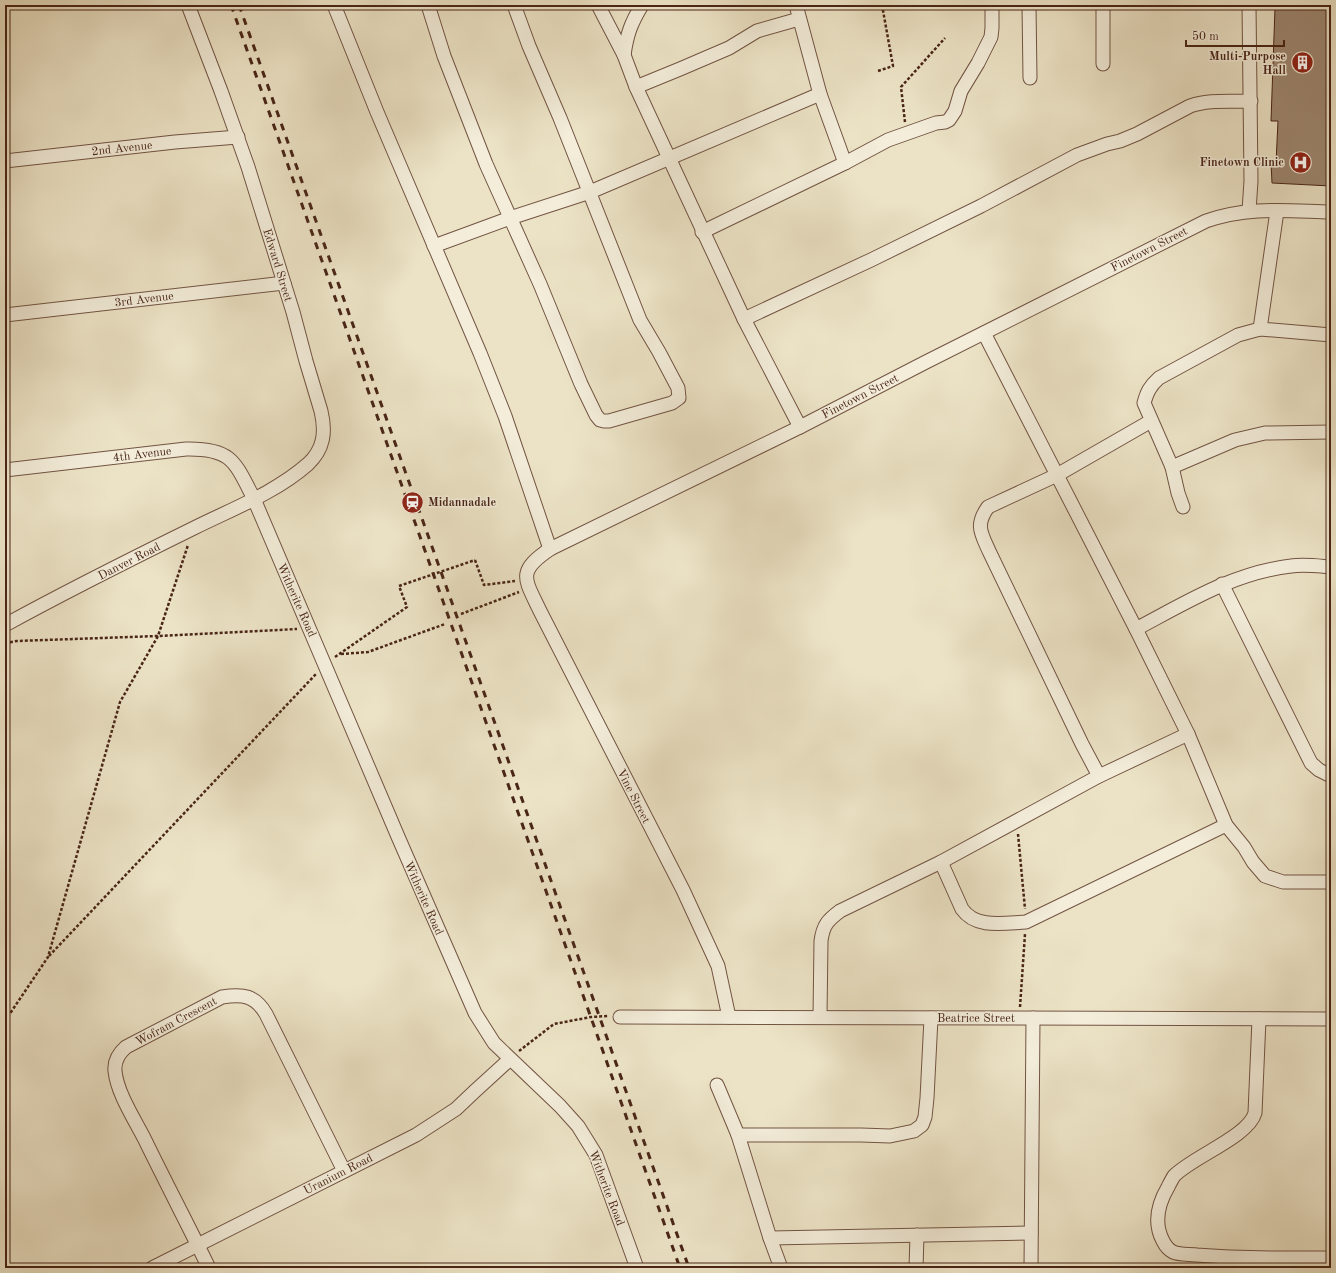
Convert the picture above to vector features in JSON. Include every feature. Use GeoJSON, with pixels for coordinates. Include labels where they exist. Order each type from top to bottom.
{"type":"FeatureCollection","features":[{"type":"Feature","properties":{"kind":"street","name":"Edward Street"},"geometry":{"type":"LineString","coordinates":[[188,5],[238,137],[284,283],[322,412],[324,432],[320,448],[308,464],[254,500]]}},
{"type":"Feature","properties":{"kind":"street"},"geometry":{"type":"LineString","coordinates":[[334,5],[377,112],[506,416],[550,549]]}},
{"type":"Feature","properties":{"kind":"street"},"geometry":{"type":"LineString","coordinates":[[428,5],[444,56],[486,164],[540,284],[581,384],[596,415],[600,420],[610,421],[672,403],[679,398],[678,388],[640,320],[590,192],[529,46],[514,5]]}},
{"type":"Feature","properties":{"kind":"street"},"geometry":{"type":"LineString","coordinates":[[598,5],[624,55],[636,87],[670,157],[702,232],[744,319],[800,427]]}},
{"type":"Feature","properties":{"kind":"street"},"geometry":{"type":"LineString","coordinates":[[624,55],[628,33],[642,5]]}},
{"type":"Feature","properties":{"kind":"street"},"geometry":{"type":"LineString","coordinates":[[796,5],[820,94],[845,163]]}},
{"type":"Feature","properties":{"kind":"street"},"geometry":{"type":"LineString","coordinates":[[702,232],[845,163],[888,140],[949,120],[955,111],[962,91],[991,37],[992,5]]}},
{"type":"Feature","properties":{"kind":"street"},"geometry":{"type":"LineString","coordinates":[[1029,5],[1030,78]]}},
{"type":"Feature","properties":{"kind":"street"},"geometry":{"type":"LineString","coordinates":[[1103,5],[1103,64]]}},
{"type":"Feature","properties":{"kind":"street"},"geometry":{"type":"LineString","coordinates":[[1249,5],[1251,101],[1251,181],[1249,211]]}},
{"type":"Feature","properties":{"kind":"street"},"geometry":{"type":"LineString","coordinates":[[636,87],[729,48],[757,31],[799,19]]}},
{"type":"Feature","properties":{"kind":"street"},"geometry":{"type":"LineString","coordinates":[[434,246],[510,218],[590,192],[820,94]]}},
{"type":"Feature","properties":{"kind":"street"},"geometry":{"type":"LineString","coordinates":[[744,319],[974,210],[1077,155],[1137,134],[1190,106],[1208,102],[1251,101]]}},
{"type":"Feature","properties":{"kind":"street","name":"2nd Avenue"},"geometry":{"type":"LineString","coordinates":[[5,161],[174,142],[238,137]]}},
{"type":"Feature","properties":{"kind":"street","name":"Finetown Street"},"geometry":{"type":"LineString","coordinates":[[528,584],[527,570],[535,560],[550,549],[800,427],[1206,221],[1215,217],[1249,211],[1331,212]]}},
{"type":"Feature","properties":{"kind":"street"},"geometry":{"type":"LineString","coordinates":[[1260,329],[1277,211]]}},
{"type":"Feature","properties":{"kind":"street","name":"3rd Avenue"},"geometry":{"type":"LineString","coordinates":[[5,315],[284,283]]}},
{"type":"Feature","properties":{"kind":"street"},"geometry":{"type":"LineString","coordinates":[[1183,507],[1172,467],[1144,403],[1146,394],[1151,385],[1159,378],[1238,334],[1260,329],[1331,335]]}},
{"type":"Feature","properties":{"kind":"street"},"geometry":{"type":"LineString","coordinates":[[984,333],[1136,629],[1188,734],[1226,825],[1265,876],[1283,882],[1331,882]]}},
{"type":"Feature","properties":{"kind":"street"},"geometry":{"type":"LineString","coordinates":[[1099,776],[1082,744],[989,551],[982,534],[980,524],[982,516],[988,507],[1057,475],[1152,421]]}},
{"type":"Feature","properties":{"kind":"street"},"geometry":{"type":"LineString","coordinates":[[1172,467],[1234,440],[1272,433],[1331,432]]}},
{"type":"Feature","properties":{"kind":"street","name":"4th Avenue"},"geometry":{"type":"LineString","coordinates":[[5,470],[202,448],[227,456],[237,466],[254,500]]}},
{"type":"Feature","properties":{"kind":"street","name":"Danver Road"},"geometry":{"type":"LineString","coordinates":[[5,625],[194,528],[254,500]]}},
{"type":"Feature","properties":{"kind":"street","name":"Witherite Road"},"geometry":{"type":"LineString","coordinates":[[254,500],[399,839],[475,1012],[494,1043],[560,1106],[578,1126],[589,1142],[596,1155],[637,1268]]}},
{"type":"Feature","properties":{"kind":"street"},"geometry":{"type":"LineString","coordinates":[[1136,629],[1222,584],[1250,574],[1293,566],[1331,567]]}},
{"type":"Feature","properties":{"kind":"street","name":"Vine Street"},"geometry":{"type":"LineString","coordinates":[[528,584],[689,904],[718,966],[729,1017]]}},
{"type":"Feature","properties":{"kind":"street"},"geometry":{"type":"LineString","coordinates":[[1222,584],[1311,763],[1319,770],[1331,776]]}},
{"type":"Feature","properties":{"kind":"street"},"geometry":{"type":"LineString","coordinates":[[820,1017],[822,930],[829,919],[840,911],[941,862],[1099,776],[1188,734]]}},
{"type":"Feature","properties":{"kind":"street"},"geometry":{"type":"LineString","coordinates":[[941,862],[966,916],[974,920],[998,924],[1026,922],[1226,825]]}},
{"type":"Feature","properties":{"kind":"street","name":"Wofram Crescent"},"geometry":{"type":"LineString","coordinates":[[209,1268],[122,1095],[115,1069],[119,1054],[126,1047],[222,997],[238,994],[249,998],[260,1005],[344,1170]]}},
{"type":"Feature","properties":{"kind":"street","name":"Beatrice Street"},"geometry":{"type":"LineString","coordinates":[[620,1017],[1331,1019]]}},
{"type":"Feature","properties":{"kind":"street"},"geometry":{"type":"LineString","coordinates":[[738,1135],[861,1134],[890,1136],[914,1131],[922,1125],[928,1098],[931,1018]]}},
{"type":"Feature","properties":{"kind":"street"},"geometry":{"type":"LineString","coordinates":[[1030,1268],[1033,1018]]}},
{"type":"Feature","properties":{"kind":"street"},"geometry":{"type":"LineString","coordinates":[[1259,1019],[1254,1118],[1232,1137],[1174,1176],[1158,1211],[1157,1221],[1159,1234],[1164,1244],[1173,1253],[1223,1257],[1331,1258]]}},
{"type":"Feature","properties":{"kind":"street","name":"Uranium Road"},"geometry":{"type":"LineString","coordinates":[[152,1268],[416,1135],[451,1113],[510,1059]]}},
{"type":"Feature","properties":{"kind":"street"},"geometry":{"type":"LineString","coordinates":[[717,1084],[738,1135],[770,1238],[781,1268]]}},
{"type":"Feature","properties":{"kind":"street"},"geometry":{"type":"LineString","coordinates":[[770,1238],[1031,1233]]}},
{"type":"Feature","properties":{"kind":"street"},"geometry":{"type":"LineString","coordinates":[[916,1268],[917,1235]]}},
{"type":"Feature","properties":{"kind":"path"},"geometry":{"type":"LineString","coordinates":[[878,71],[893,66],[882,5]]}},
{"type":"Feature","properties":{"kind":"path"},"geometry":{"type":"LineString","coordinates":[[906,133],[902,87],[945,38]]}},
{"type":"Feature","properties":{"kind":"path"},"geometry":{"type":"LineString","coordinates":[[48,957],[120,702],[158,636],[194,528]]}},
{"type":"Feature","properties":{"kind":"path"},"geometry":{"type":"LineString","coordinates":[[5,1021],[48,957],[324,664],[407,607],[399,586],[475,560],[484,585],[528,584]]}},
{"type":"Feature","properties":{"kind":"path"},"geometry":{"type":"LineString","coordinates":[[461,614],[528,584]]}},
{"type":"Feature","properties":{"kind":"path"},"geometry":{"type":"LineString","coordinates":[[339,654],[368,652],[445,624]]}},
{"type":"Feature","properties":{"kind":"path"},"geometry":{"type":"LineString","coordinates":[[5,643],[17,641],[309,629]]}},
{"type":"Feature","properties":{"kind":"path"},"geometry":{"type":"LineString","coordinates":[[510,1059],[554,1024],[598,1016],[620,1017]]}},
{"type":"Feature","properties":{"kind":"building","name":"Multi-Purpose Hall"},"geometry":{"type":"Polygon","coordinates":[[[1283,5],[1331,5],[1331,186],[1272,183],[1271,163],[1276,163],[1278,121],[1271,121],[1275,8],[1283,5]]]}},
{"type":"Feature","properties":{"kind":"railway"},"geometry":{"type":"LineString","coordinates":[[231,5],[680,1268]]}},
{"type":"Feature","properties":{"kind":"railway"},"geometry":{"type":"LineString","coordinates":[[239,5],[689,1268]]}},
{"type":"Feature","properties":{"kind":"place","name":"Multi-Purpose Hall"},"geometry":{"type":"Point","coordinates":[1302,63]}},
{"type":"Feature","properties":{"kind":"place","name":"Finetown Clinic"},"geometry":{"type":"Point","coordinates":[1300,162]}},
{"type":"Feature","properties":{"kind":"place","name":"Midannadale"},"geometry":{"type":"Point","coordinates":[412,502]}}]}
